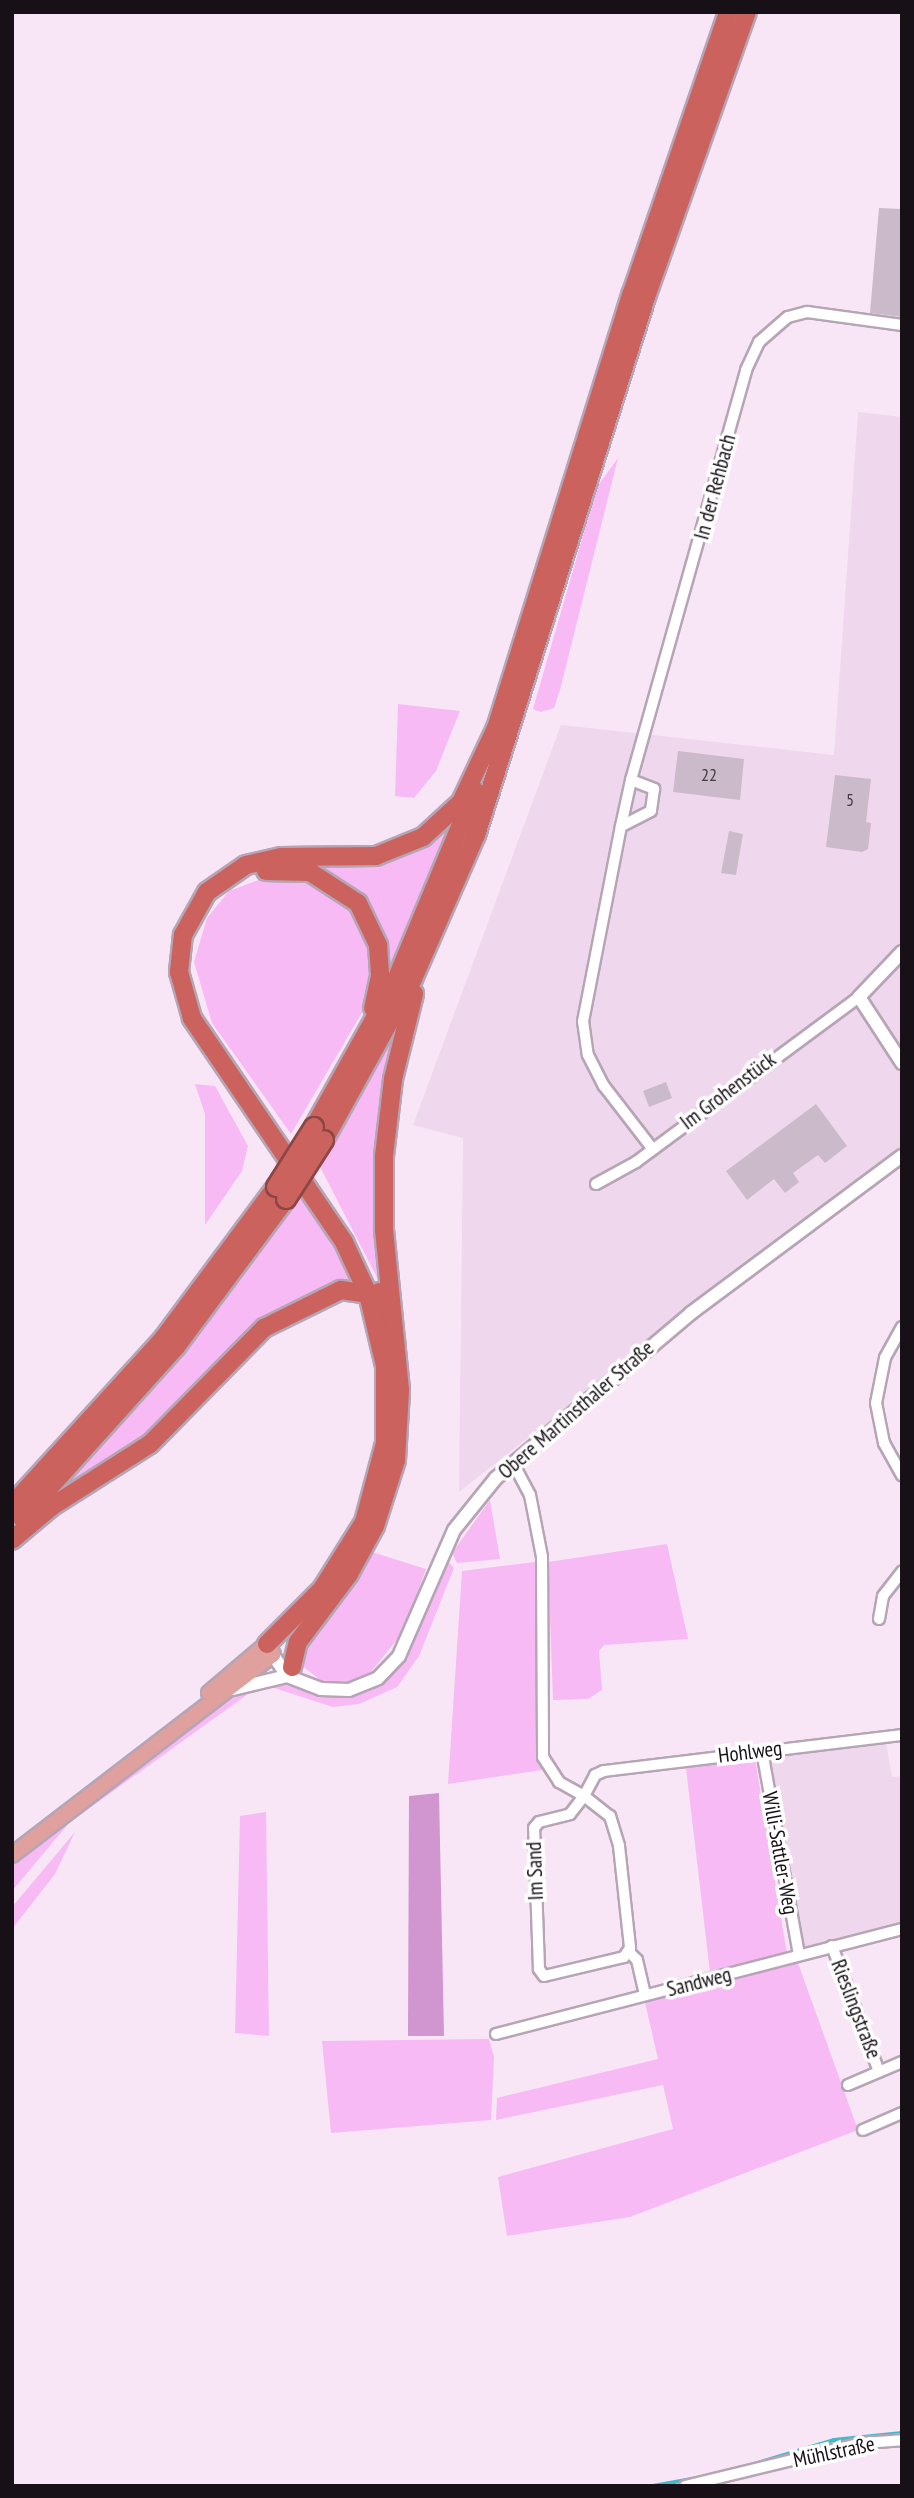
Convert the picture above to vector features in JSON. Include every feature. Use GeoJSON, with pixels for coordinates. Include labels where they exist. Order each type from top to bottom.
{"type":"FeatureCollection","features":[{"type":"Feature","properties":{"kind":"highway"},"geometry":{"type":"LineString","coordinates":[[517,693],[628,305],[728,12]]}},
{"type":"Feature","properties":{"kind":"highway"},"geometry":{"type":"LineString","coordinates":[[289,1672],[298,1642],[363,1550],[391,1483],[400,1414],[384,1230],[386,1129],[398,1055],[433,937],[517,693],[646,297],[747,12]]}},
{"type":"Feature","properties":{"kind":"highway"},"geometry":{"type":"LineString","coordinates":[[319,1134],[434,897],[505,728]]}},
{"type":"Feature","properties":{"kind":"highway"},"geometry":{"type":"LineString","coordinates":[[272,1650],[323,1589],[351,1546],[374,1496],[386,1443],[387,1391],[368,1294],[330,1219],[197,1029],[181,984],[180,947],[187,923],[207,892],[246,865],[281,857],[376,856],[424,837],[461,802],[505,728]]}},
{"type":"Feature","properties":{"kind":"highway"},"geometry":{"type":"LineString","coordinates":[[353,1060],[380,976],[378,945],[365,912],[338,885],[301,870],[261,872],[232,886],[209,908],[194,938],[191,971],[198,1003],[212,1032],[353,1236],[395,1340]]}},
{"type":"Feature","properties":{"kind":"highway"},"geometry":{"type":"LineString","coordinates":[[12,1528],[176,1347],[319,1134],[433,937]]}},
{"type":"Feature","properties":{"kind":"highway"},"geometry":{"type":"LineString","coordinates":[[12,1506],[163,1339],[281,1193]]}},
{"type":"Feature","properties":{"kind":"highway"},"geometry":{"type":"LineString","coordinates":[[12,1540],[51,1507],[163,1432],[233,1354],[264,1328],[341,1290],[368,1294]]}},
{"type":"Feature","properties":{"kind":"highway"},"geometry":{"type":"LineString","coordinates":[[272,1650],[333,1596]]}},
{"type":"Feature","properties":{"kind":"main road"},"geometry":{"type":"LineString","coordinates":[[165,1735],[226,1692],[272,1650]]}},
{"type":"Feature","properties":{"kind":"main road"},"geometry":{"type":"LineString","coordinates":[[12,1855],[272,1650]]}},
{"type":"Feature","properties":{"kind":"street","name":"In der Rehbach"},"geometry":{"type":"LineString","coordinates":[[652,1148],[604,1086],[588,1055],[583,1021],[631,780],[746,370],[759,342],[788,317],[807,312],[902,326]]}},
{"type":"Feature","properties":{"kind":"street"},"geometry":{"type":"LineString","coordinates":[[621,826],[651,811],[657,797],[649,785],[631,780]]}},
{"type":"Feature","properties":{"kind":"street"},"geometry":{"type":"LineString","coordinates":[[902,953],[859,997],[902,1063]]}},
{"type":"Feature","properties":{"kind":"street","name":"Im Grohenstück"},"geometry":{"type":"LineString","coordinates":[[596,1184],[652,1148],[859,997]]}},
{"type":"Feature","properties":{"kind":"street","name":"Obere Martinsthaler Straße"},"geometry":{"type":"LineString","coordinates":[[272,1650],[289,1672],[308,1685],[349,1690],[389,1669],[454,1530],[513,1464],[691,1313],[902,1156]]}},
{"type":"Feature","properties":{"kind":"street"},"geometry":{"type":"LineString","coordinates":[[902,1327],[885,1358],[876,1403],[884,1443],[902,1475]]}},
{"type":"Feature","properties":{"kind":"street"},"geometry":{"type":"LineString","coordinates":[[513,1464],[530,1495],[542,1558],[543,1757],[559,1782],[607,1809],[616,1836],[629,1952],[637,1961],[644,1991]]}},
{"type":"Feature","properties":{"kind":"street"},"geometry":{"type":"LineString","coordinates":[[879,1619],[883,1596],[902,1572]]}},
{"type":"Feature","properties":{"kind":"street"},"geometry":{"type":"LineString","coordinates":[[226,1692],[289,1672]]}},
{"type":"Feature","properties":{"kind":"street","name":"Hohlweg"},"geometry":{"type":"LineString","coordinates":[[584,1796],[599,1772],[902,1735]]}},
{"type":"Feature","properties":{"kind":"street","name":"Willi-Sattler-Weg"},"geometry":{"type":"LineString","coordinates":[[762,1751],[799,1955]]}},
{"type":"Feature","properties":{"kind":"street","name":"Im Sand"},"geometry":{"type":"LineString","coordinates":[[584,1796],[570,1814],[539,1822],[534,1828],[539,1969],[548,1976],[629,1952]]}},
{"type":"Feature","properties":{"kind":"street","name":"Sandweg"},"geometry":{"type":"LineString","coordinates":[[496,2034],[902,1929]]}},
{"type":"Feature","properties":{"kind":"street","name":"Rieslingstraße"},"geometry":{"type":"LineString","coordinates":[[832,1946],[880,2072]]}},
{"type":"Feature","properties":{"kind":"street","name":"Rieslingstraße"},"geometry":{"type":"LineString","coordinates":[[848,2085],[902,2062]]}},
{"type":"Feature","properties":{"kind":"street"},"geometry":{"type":"LineString","coordinates":[[863,2130],[902,2113]]}},
{"type":"Feature","properties":{"kind":"street","name":"Mühlstraße"},"geometry":{"type":"LineString","coordinates":[[685,2486],[863,2443],[902,2440]]}},
{"type":"Feature","properties":{"kind":"shaded area"},"geometry":{"type":"Polygon","coordinates":[[[858,412],[902,417],[902,1145],[459,1492],[463,1138],[413,1125],[561,725],[834,755],[858,412]]]}},
{"type":"Feature","properties":{"kind":"shaded area"},"geometry":{"type":"Polygon","coordinates":[[[618,458],[560,690],[554,708],[541,712],[533,709],[597,487],[618,458]]]}},
{"type":"Feature","properties":{"kind":"shaded area"},"geometry":{"type":"Polygon","coordinates":[[[398,704],[460,711],[436,771],[414,798],[395,796],[398,704]]]}},
{"type":"Feature","properties":{"kind":"shaded area"},"geometry":{"type":"Polygon","coordinates":[[[461,804],[398,957],[384,984],[349,888],[315,868],[314,860],[380,858],[461,804]]]}},
{"type":"Feature","properties":{"kind":"shaded area"},"geometry":{"type":"Polygon","coordinates":[[[280,872],[343,892],[372,936],[371,997],[291,1134],[212,1023],[194,962],[207,918],[229,891],[280,872]]]}},
{"type":"Feature","properties":{"kind":"shaded area"},"geometry":{"type":"Polygon","coordinates":[[[397,1021],[400,1029],[383,1289],[317,1161],[397,1021]]]}},
{"type":"Feature","properties":{"kind":"shaded area"},"geometry":{"type":"Polygon","coordinates":[[[195,1084],[215,1086],[248,1146],[242,1171],[205,1225],[205,1114],[195,1084]]]}},
{"type":"Feature","properties":{"kind":"shaded area"},"geometry":{"type":"Polygon","coordinates":[[[304,1185],[360,1284],[342,1284],[240,1340],[148,1438],[42,1507],[304,1185]]]}},
{"type":"Feature","properties":{"kind":"shaded area"},"geometry":{"type":"Polygon","coordinates":[[[490,1500],[500,1559],[457,1563],[452,1553],[490,1500]]]}},
{"type":"Feature","properties":{"kind":"shaded area"},"geometry":{"type":"Polygon","coordinates":[[[667,1544],[688,1639],[604,1645],[599,1651],[602,1690],[588,1699],[553,1700],[548,1562],[667,1544]]]}},
{"type":"Feature","properties":{"kind":"shaded area"},"geometry":{"type":"Polygon","coordinates":[[[372,1552],[426,1569],[403,1632],[370,1673],[347,1683],[323,1682],[301,1665],[300,1647],[337,1606],[372,1552]]]}},
{"type":"Feature","properties":{"kind":"shaded area"},"geometry":{"type":"Polygon","coordinates":[[[444,1557],[454,1568],[419,1656],[397,1687],[359,1704],[333,1707],[271,1687],[248,1694],[69,1823],[12,1891],[12,1863],[169,1739],[241,1692],[273,1681],[317,1695],[349,1695],[390,1675],[409,1649],[444,1557]]]}},
{"type":"Feature","properties":{"kind":"shaded area"},"geometry":{"type":"Polygon","coordinates":[[[535,1562],[542,1770],[448,1784],[462,1571],[535,1562]]]}},
{"type":"Feature","properties":{"kind":"shaded area"},"geometry":{"type":"Polygon","coordinates":[[[886,1743],[892,1777],[902,1776],[902,1925],[805,1951],[766,1758],[886,1743]]]}},
{"type":"Feature","properties":{"kind":"shaded area"},"geometry":{"type":"Polygon","coordinates":[[[755,1758],[787,1954],[710,1972],[686,1768],[755,1758]]]}},
{"type":"Feature","properties":{"kind":"shaded area"},"geometry":{"type":"Polygon","coordinates":[[[439,1793],[444,2036],[408,2036],[409,1796],[439,1793]]]}},
{"type":"Feature","properties":{"kind":"shaded area"},"geometry":{"type":"Polygon","coordinates":[[[266,1812],[269,2036],[235,2033],[240,1816],[266,1812]]]}},
{"type":"Feature","properties":{"kind":"shaded area"},"geometry":{"type":"Polygon","coordinates":[[[75,1832],[55,1874],[12,1929],[12,1907],[75,1832]]]}},
{"type":"Feature","properties":{"kind":"shaded area"},"geometry":{"type":"Polygon","coordinates":[[[798,1963],[858,2130],[630,2217],[507,2236],[498,2177],[673,2129],[663,2085],[496,2120],[497,2098],[658,2059],[644,1998],[798,1963]]]}},
{"type":"Feature","properties":{"kind":"shaded area"},"geometry":{"type":"Polygon","coordinates":[[[489,2039],[494,2057],[491,2120],[331,2133],[322,2041],[489,2039]]]}},
{"type":"Feature","properties":{"kind":"building"},"geometry":{"type":"Polygon","coordinates":[[[879,208],[902,209],[902,317],[870,313],[879,208]]]}},
{"type":"Feature","properties":{"kind":"building"},"geometry":{"type":"Polygon","coordinates":[[[678,751],[744,759],[740,800],[673,792],[678,751]]]}},
{"type":"Feature","properties":{"kind":"building"},"geometry":{"type":"Polygon","coordinates":[[[835,775],[871,779],[866,822],[871,823],[868,849],[862,852],[826,847],[835,775]]]}},
{"type":"Feature","properties":{"kind":"building"},"geometry":{"type":"Polygon","coordinates":[[[729,831],[743,834],[736,875],[721,873],[729,831]]]}},
{"type":"Feature","properties":{"kind":"building"},"geometry":{"type":"Polygon","coordinates":[[[666,1082],[672,1098],[649,1107],[643,1091],[666,1082]]]}},
{"type":"Feature","properties":{"kind":"building"},"geometry":{"type":"Polygon","coordinates":[[[816,1104],[847,1146],[825,1163],[818,1155],[793,1173],[799,1182],[785,1193],[774,1179],[747,1200],[726,1171],[816,1104]]]}},
{"type":"Feature","properties":{"kind":"waterway"},"geometry":{"type":"LineString","coordinates":[[721,2474],[834,2440],[902,2433]]}},
{"type":"Feature","properties":{"kind":"waterway"},"geometry":{"type":"LineString","coordinates":[[653,2486],[697,2478]]}},
{"type":"Feature","properties":{"kind":"waterway"},"geometry":{"type":"LineString","coordinates":[[376,2486],[405,2486]]}}]}
